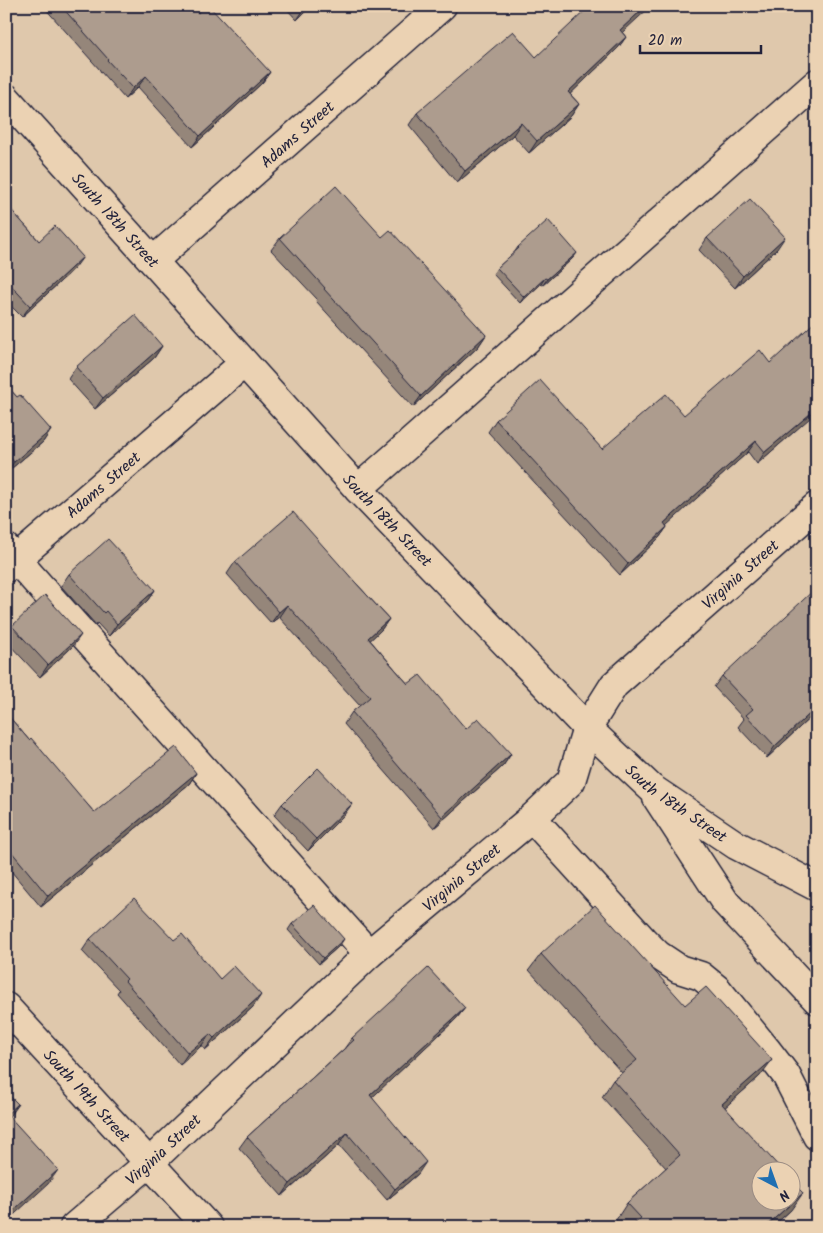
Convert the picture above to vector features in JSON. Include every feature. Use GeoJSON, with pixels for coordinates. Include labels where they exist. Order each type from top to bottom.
{"type":"FeatureCollection","features":[{"type":"Feature","properties":{"kind":"street","name":"Adams Street"},"geometry":{"type":"LineString","coordinates":[[153,261],[442,6]]}},
{"type":"Feature","properties":{"kind":"street"},"geometry":{"type":"LineString","coordinates":[[358,489],[817,82]]}},
{"type":"Feature","properties":{"kind":"street","name":"South 18th Street"},"geometry":{"type":"LineString","coordinates":[[6,98],[358,489],[587,728],[651,788],[736,845],[817,887]]}},
{"type":"Feature","properties":{"kind":"street","name":"Adams Street"},"geometry":{"type":"LineString","coordinates":[[10,558],[244,363]]}},
{"type":"Feature","properties":{"kind":"street","name":"Virginia Street"},"geometry":{"type":"LineString","coordinates":[[74,1227],[149,1163],[369,954],[532,818],[570,782],[587,728],[614,685],[817,506]]}},
{"type":"Feature","properties":{"kind":"street"},"geometry":{"type":"LineString","coordinates":[[10,558],[369,954]]}},
{"type":"Feature","properties":{"kind":"street"},"geometry":{"type":"LineString","coordinates":[[651,788],[725,902],[817,1000]]}},
{"type":"Feature","properties":{"kind":"street"},"geometry":{"type":"LineString","coordinates":[[532,818],[658,955],[679,969],[701,976],[717,989],[786,1076],[809,1099],[817,1136]]}},
{"type":"Feature","properties":{"kind":"street","name":"South 19th Street"},"geometry":{"type":"LineString","coordinates":[[6,1007],[208,1227]]}},
{"type":"Feature","properties":{"kind":"building"},"geometry":{"type":"Polygon","coordinates":[[[61,6],[192,6],[198,13],[205,6],[209,6],[270,72],[200,136],[146,76],[133,88],[61,6]]]}},
{"type":"Feature","properties":{"kind":"building"},"geometry":{"type":"Polygon","coordinates":[[[590,6],[646,6],[620,30],[626,37],[568,92],[579,104],[537,141],[521,123],[465,171],[417,113],[513,31],[536,57],[590,6]]]}},
{"type":"Feature","properties":{"kind":"building"},"geometry":{"type":"Polygon","coordinates":[[[336,186],[382,237],[390,230],[486,335],[421,396],[280,238],[336,186]]]}},
{"type":"Feature","properties":{"kind":"building"},"geometry":{"type":"Polygon","coordinates":[[[750,199],[785,237],[743,276],[707,238],[750,199]]]}},
{"type":"Feature","properties":{"kind":"building"},"geometry":{"type":"Polygon","coordinates":[[[6,204],[39,241],[55,226],[83,257],[30,306],[6,280],[6,204]]]}},
{"type":"Feature","properties":{"kind":"building"},"geometry":{"type":"Polygon","coordinates":[[[548,220],[577,253],[524,297],[497,268],[548,220]]]}},
{"type":"Feature","properties":{"kind":"building"},"geometry":{"type":"Polygon","coordinates":[[[135,315],[162,346],[103,398],[76,367],[135,315]]]}},
{"type":"Feature","properties":{"kind":"building"},"geometry":{"type":"Polygon","coordinates":[[[817,320],[817,408],[765,452],[756,441],[664,523],[667,527],[628,564],[496,420],[540,380],[602,449],[666,394],[684,415],[760,350],[770,363],[817,320]]]}},
{"type":"Feature","properties":{"kind":"building"},"geometry":{"type":"Polygon","coordinates":[[[6,385],[17,397],[20,395],[51,430],[14,462],[6,452],[6,385]]]}},
{"type":"Feature","properties":{"kind":"building"},"geometry":{"type":"Polygon","coordinates":[[[293,512],[389,619],[368,638],[408,684],[420,675],[466,729],[478,718],[511,754],[442,817],[352,712],[370,697],[287,605],[279,612],[235,562],[293,512]]]}},
{"type":"Feature","properties":{"kind":"building"},"geometry":{"type":"Polygon","coordinates":[[[108,539],[155,590],[117,624],[106,611],[104,613],[69,574],[108,539]]]}},
{"type":"Feature","properties":{"kind":"building"},"geometry":{"type":"Polygon","coordinates":[[[817,587],[817,707],[775,746],[746,715],[753,709],[722,676],[817,587]]]}},
{"type":"Feature","properties":{"kind":"building"},"geometry":{"type":"Polygon","coordinates":[[[45,595],[81,635],[48,665],[12,626],[45,595]]]}},
{"type":"Feature","properties":{"kind":"building"},"geometry":{"type":"Polygon","coordinates":[[[6,713],[29,740],[31,738],[95,812],[176,747],[196,773],[48,896],[6,845],[6,713]]]}},
{"type":"Feature","properties":{"kind":"building"},"geometry":{"type":"Polygon","coordinates":[[[318,768],[352,804],[316,839],[282,804],[318,768]]]}},
{"type":"Feature","properties":{"kind":"building"},"geometry":{"type":"Polygon","coordinates":[[[134,898],[174,940],[182,934],[220,979],[234,966],[261,995],[214,1038],[210,1034],[188,1053],[125,981],[127,979],[90,939],[134,898]]]}},
{"type":"Feature","properties":{"kind":"building"},"geometry":{"type":"Polygon","coordinates":[[[314,905],[344,939],[323,958],[292,924],[314,905]]]}},
{"type":"Feature","properties":{"kind":"building"},"geometry":{"type":"Polygon","coordinates":[[[595,905],[685,1005],[706,987],[772,1060],[722,1104],[773,1160],[750,1160],[750,1210],[784,1210],[766,1226],[763,1224],[759,1227],[631,1227],[641,1218],[627,1203],[680,1155],[613,1080],[637,1060],[541,954],[595,905]]]}},
{"type":"Feature","properties":{"kind":"building"},"geometry":{"type":"Polygon","coordinates":[[[428,968],[465,1008],[370,1095],[426,1162],[395,1189],[347,1133],[290,1184],[247,1137],[354,1040],[352,1038],[428,968]]]}},
{"type":"Feature","properties":{"kind":"building"},"geometry":{"type":"Polygon","coordinates":[[[6,1092],[18,1104],[7,1114],[58,1170],[6,1217],[6,1092]]]}}]}
